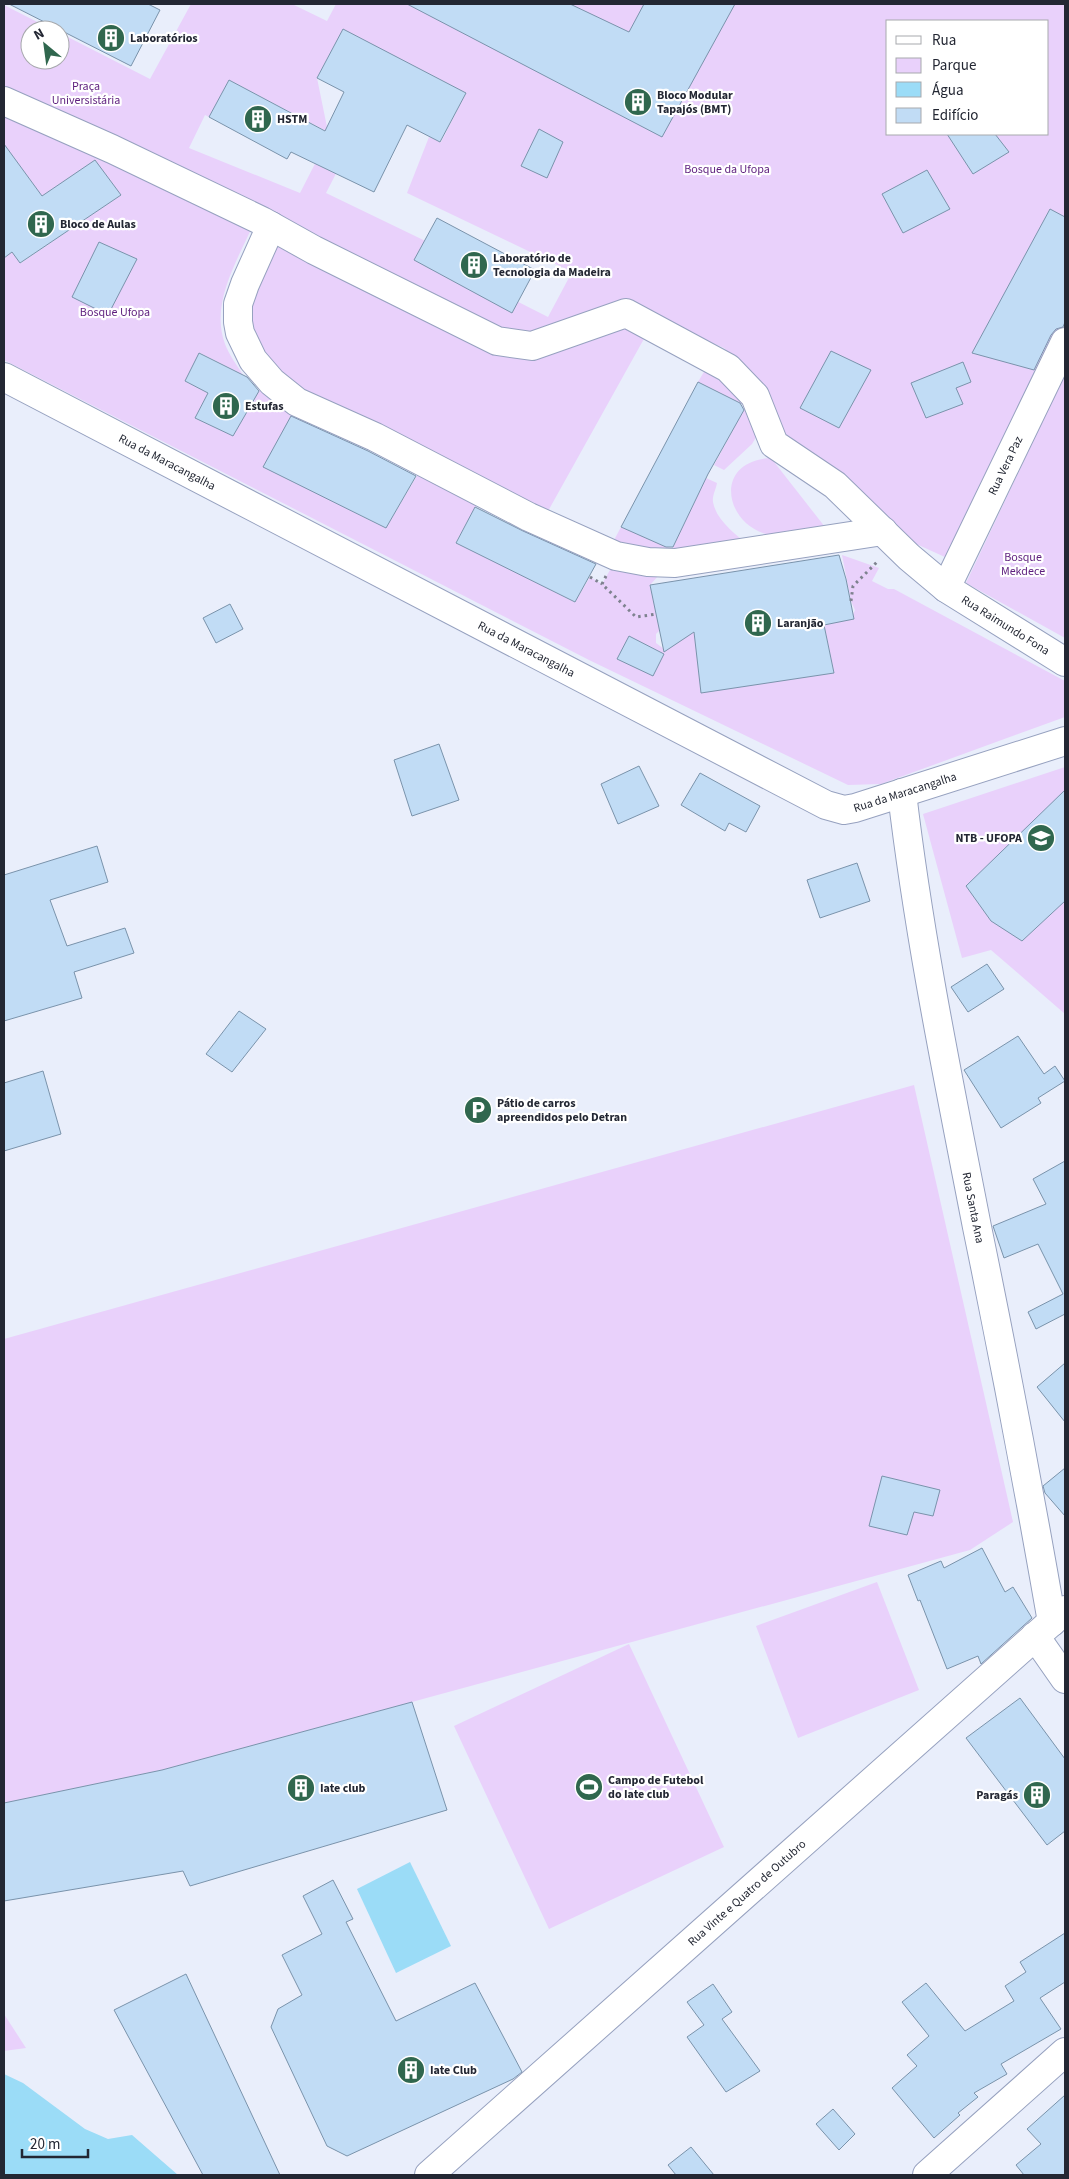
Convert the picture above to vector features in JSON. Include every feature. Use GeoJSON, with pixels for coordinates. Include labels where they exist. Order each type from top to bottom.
{"type":"FeatureCollection","features":[{"type":"Feature","properties":{"kind":"street","name":"Rua Raimundo Fona"},"geometry":{"type":"LineString","coordinates":[[4,101],[112,149],[271,226],[497,341],[532,346],[626,314],[728,368],[755,396],[774,444],[835,485],[909,557],[946,588],[1065,662]]}},
{"type":"Feature","properties":{"kind":"street"},"geometry":{"type":"LineString","coordinates":[[271,226],[238,304],[240,333],[261,372],[297,402],[375,438],[529,518],[616,556],[648,562],[675,563],[884,532]]}},
{"type":"Feature","properties":{"kind":"street","name":"Rua Vera Paz"},"geometry":{"type":"LineString","coordinates":[[946,588],[1065,342]]}},
{"type":"Feature","properties":{"kind":"street","name":"Rua da Maracangalha"},"geometry":{"type":"LineString","coordinates":[[4,377],[484,626],[811,799],[844,810],[1065,741]]}},
{"type":"Feature","properties":{"kind":"street","name":"Rua Santa Ana"},"geometry":{"type":"LineString","coordinates":[[902,793],[910,864],[952,1097],[1020,1439],[1051,1623]]}},
{"type":"Feature","properties":{"kind":"street"},"geometry":{"type":"LineString","coordinates":[[1051,1623],[1065,1680]]}},
{"type":"Feature","properties":{"kind":"street","name":"Rua Vinte e Quatro de Outubro"},"geometry":{"type":"LineString","coordinates":[[429,2175],[1051,1623]]}},
{"type":"Feature","properties":{"kind":"street"},"geometry":{"type":"LineString","coordinates":[[927,2175],[1065,2052]]}},
{"type":"Feature","properties":{"kind":"path"},"geometry":{"type":"LineString","coordinates":[[850,601],[853,586],[878,561],[886,566]]}},
{"type":"Feature","properties":{"kind":"path"},"geometry":{"type":"LineString","coordinates":[[590,577],[602,584]]}},
{"type":"Feature","properties":{"kind":"green space","name":"Bosque da Ufopa"},"geometry":{"type":"Polygon","coordinates":[[[191,4],[292,4],[327,21],[336,4],[1065,4],[1065,316],[947,558],[855,516],[787,438],[768,390],[724,348],[628,305],[529,339],[498,333],[4,101],[4,5],[33,20],[20,20],[20,70],[70,70],[70,38],[150,79],[191,4]],[[343,30],[317,78],[328,132],[229,80],[209,117],[205,115],[189,148],[300,193],[321,152],[342,162],[326,193],[442,249],[436,260],[548,317],[572,272],[407,193],[429,137],[441,142],[466,93],[343,30]]]}},
{"type":"Feature","properties":{"kind":"green space","name":"Bosque Ufopa"},"geometry":{"type":"Polygon","coordinates":[[[4,110],[253,225],[227,283],[221,314],[221,329],[225,344],[243,375],[200,353],[185,381],[208,393],[195,418],[233,436],[262,385],[293,414],[264,467],[386,528],[418,474],[477,504],[456,542],[575,602],[590,577],[602,584],[614,563],[659,575],[650,585],[660,630],[656,634],[656,643],[664,649],[692,614],[701,692],[834,673],[823,619],[851,619],[855,610],[851,601],[842,555],[879,568],[872,581],[888,589],[894,589],[1065,681],[1065,717],[881,784],[848,785],[589,660],[4,360],[4,258],[12,252],[21,263],[121,195],[95,160],[42,196],[12,155],[4,148],[4,110]]]}},
{"type":"Feature","properties":{"kind":"green space"},"geometry":{"type":"Polygon","coordinates":[[[278,236],[495,347],[622,322],[645,337],[547,513],[301,394],[276,374],[252,337],[252,288],[278,236]]]}},
{"type":"Feature","properties":{"kind":"green space"},"geometry":{"type":"Polygon","coordinates":[[[705,370],[723,377],[746,406],[698,382],[705,370]]]}},
{"type":"Feature","properties":{"kind":"green space","name":"Bosque Mekdece"},"geometry":{"type":"Polygon","coordinates":[[[1065,374],[1065,638],[966,583],[1065,374]]]}},
{"type":"Feature","properties":{"kind":"green space"},"geometry":{"type":"Polygon","coordinates":[[[746,406],[758,434],[752,444],[724,470],[714,465],[746,406]]]}},
{"type":"Feature","properties":{"kind":"green space"},"geometry":{"type":"Polygon","coordinates":[[[771,458],[825,527],[793,535],[775,536],[758,531],[745,522],[736,509],[731,496],[732,482],[739,471],[752,462],[771,458]]]}},
{"type":"Feature","properties":{"kind":"green space"},"geometry":{"type":"Polygon","coordinates":[[[706,478],[717,483],[713,500],[718,515],[738,537],[749,545],[672,550],[612,544],[621,527],[672,549],[706,478]]]}},
{"type":"Feature","properties":{"kind":"green space"},"geometry":{"type":"Polygon","coordinates":[[[1065,767],[1065,1014],[991,950],[962,958],[923,814],[1065,767]]]}},
{"type":"Feature","properties":{"kind":"green space"},"geometry":{"type":"Polygon","coordinates":[[[914,1085],[1013,1522],[970,1550],[162,1770],[4,1803],[4,1339],[914,1085]]]}},
{"type":"Feature","properties":{"kind":"green space"},"geometry":{"type":"Polygon","coordinates":[[[877,1582],[919,1690],[798,1738],[756,1626],[877,1582]]]}},
{"type":"Feature","properties":{"kind":"green space","name":"Campo de Futebol do Iate club"},"geometry":{"type":"Polygon","coordinates":[[[629,1644],[724,1847],[549,1929],[454,1726],[629,1644]]]}},
{"type":"Feature","properties":{"kind":"green space"},"geometry":{"type":"Polygon","coordinates":[[[4,2014],[26,2048],[4,2051],[4,2014]]]}},
{"type":"Feature","properties":{"kind":"water"},"geometry":{"type":"Polygon","coordinates":[[[410,1862],[451,1946],[396,1973],[357,1889],[410,1862]]]}},
{"type":"Feature","properties":{"kind":"water"},"geometry":{"type":"Polygon","coordinates":[[[4,2074],[23,2083],[85,2129],[108,2139],[132,2135],[178,2175],[4,2175],[4,2074]]]}},
{"type":"Feature","properties":{"kind":"building","name":"Laboratórios"},"geometry":{"type":"Polygon","coordinates":[[[9,4],[148,4],[160,10],[131,66],[70,35],[70,20],[40,20],[9,4]]]}},
{"type":"Feature","properties":{"kind":"building","name":"Bloco Modular Tapajós (BMT)"},"geometry":{"type":"Polygon","coordinates":[[[407,4],[570,4],[629,32],[644,4],[735,4],[662,137],[407,4]]]}},
{"type":"Feature","properties":{"kind":"building"},"geometry":{"type":"Polygon","coordinates":[[[343,29],[466,93],[440,142],[407,125],[374,192],[291,152],[287,159],[209,117],[229,80],[325,131],[344,92],[317,78],[343,29]]]}},
{"type":"Feature","properties":{"kind":"building"},"geometry":{"type":"Polygon","coordinates":[[[539,129],[563,142],[547,178],[521,166],[539,129]]]}},
{"type":"Feature","properties":{"kind":"building"},"geometry":{"type":"Polygon","coordinates":[[[948,135],[996,135],[1009,152],[973,174],[948,135]]]}},
{"type":"Feature","properties":{"kind":"building","name":"Bloco de Aulas"},"geometry":{"type":"Polygon","coordinates":[[[4,144],[42,196],[95,160],[121,195],[20,263],[12,252],[4,258],[4,144]]]}},
{"type":"Feature","properties":{"kind":"building"},"geometry":{"type":"Polygon","coordinates":[[[927,170],[950,209],[903,233],[882,194],[927,170]]]}},
{"type":"Feature","properties":{"kind":"building"},"geometry":{"type":"Polygon","coordinates":[[[1050,209],[1065,217],[1065,322],[1063,327],[1056,329],[1051,335],[1034,370],[972,353],[1050,209]]]}},
{"type":"Feature","properties":{"kind":"building","name":"Laboratório de Tecnologia da Madeira"},"geometry":{"type":"Polygon","coordinates":[[[437,218],[535,270],[512,313],[414,260],[437,218]]]}},
{"type":"Feature","properties":{"kind":"building"},"geometry":{"type":"Polygon","coordinates":[[[99,242],[137,259],[108,315],[72,297],[99,242]]]}},
{"type":"Feature","properties":{"kind":"building"},"geometry":{"type":"Polygon","coordinates":[[[831,351],[871,370],[839,428],[800,408],[831,351]]]}},
{"type":"Feature","properties":{"kind":"building","name":"Estufas"},"geometry":{"type":"Polygon","coordinates":[[[199,353],[247,377],[259,391],[233,436],[195,418],[208,393],[185,381],[199,353]]]}},
{"type":"Feature","properties":{"kind":"building"},"geometry":{"type":"Polygon","coordinates":[[[963,362],[971,382],[956,388],[963,404],[926,418],[911,383],[963,362]]]}},
{"type":"Feature","properties":{"kind":"building"},"geometry":{"type":"Polygon","coordinates":[[[698,382],[740,403],[744,410],[708,474],[673,547],[666,547],[621,527],[698,382]]]}},
{"type":"Feature","properties":{"kind":"building"},"geometry":{"type":"Polygon","coordinates":[[[291,416],[368,451],[416,476],[386,528],[263,467],[291,416]]]}},
{"type":"Feature","properties":{"kind":"building"},"geometry":{"type":"Polygon","coordinates":[[[475,507],[596,564],[575,602],[456,543],[475,507]]]}},
{"type":"Feature","properties":{"kind":"building","name":"Laranjão"},"geometry":{"type":"Polygon","coordinates":[[[839,555],[854,619],[824,625],[834,673],[701,693],[694,632],[664,652],[650,585],[839,555]]]}},
{"type":"Feature","properties":{"kind":"building"},"geometry":{"type":"Polygon","coordinates":[[[230,604],[243,629],[216,643],[203,618],[230,604]]]}},
{"type":"Feature","properties":{"kind":"building"},"geometry":{"type":"Polygon","coordinates":[[[629,636],[664,654],[653,676],[617,659],[629,636]]]}},
{"type":"Feature","properties":{"kind":"building"},"geometry":{"type":"Polygon","coordinates":[[[439,744],[459,800],[412,816],[394,760],[439,744]]]}},
{"type":"Feature","properties":{"kind":"building"},"geometry":{"type":"Polygon","coordinates":[[[639,766],[659,806],[618,824],[601,784],[639,766]]]}},
{"type":"Feature","properties":{"kind":"building"},"geometry":{"type":"Polygon","coordinates":[[[700,773],[760,806],[746,832],[729,823],[725,831],[681,805],[700,773]]]}},
{"type":"Feature","properties":{"kind":"building","name":"NTB - UFOPA"},"geometry":{"type":"Polygon","coordinates":[[[1065,790],[1065,901],[1022,941],[991,921],[966,886],[1065,790]]]}},
{"type":"Feature","properties":{"kind":"building"},"geometry":{"type":"Polygon","coordinates":[[[97,846],[108,882],[50,900],[67,946],[125,928],[134,953],[74,972],[82,998],[4,1021],[4,875],[97,846]]]}},
{"type":"Feature","properties":{"kind":"building"},"geometry":{"type":"Polygon","coordinates":[[[857,863],[870,901],[820,918],[807,880],[857,863]]]}},
{"type":"Feature","properties":{"kind":"building"},"geometry":{"type":"Polygon","coordinates":[[[987,964],[1004,989],[968,1012],[951,987],[987,964]]]}},
{"type":"Feature","properties":{"kind":"building"},"geometry":{"type":"Polygon","coordinates":[[[239,1011],[266,1029],[232,1072],[206,1054],[239,1011]]]}},
{"type":"Feature","properties":{"kind":"building"},"geometry":{"type":"Polygon","coordinates":[[[1018,1036],[1044,1074],[1055,1066],[1065,1081],[1038,1098],[1041,1103],[1001,1128],[964,1070],[1018,1036]]]}},
{"type":"Feature","properties":{"kind":"building"},"geometry":{"type":"Polygon","coordinates":[[[43,1071],[61,1134],[4,1151],[4,1083],[43,1071]]]}},
{"type":"Feature","properties":{"kind":"building"},"geometry":{"type":"Polygon","coordinates":[[[1065,1161],[1065,1314],[1036,1329],[1028,1312],[1063,1294],[1038,1244],[1004,1258],[993,1226],[1046,1204],[1033,1179],[1065,1161]]]}},
{"type":"Feature","properties":{"kind":"building"},"geometry":{"type":"Polygon","coordinates":[[[1065,1363],[1065,1422],[1037,1387],[1065,1363]]]}},
{"type":"Feature","properties":{"kind":"building"},"geometry":{"type":"Polygon","coordinates":[[[1065,1468],[1065,1516],[1045,1493],[1043,1486],[1065,1468]]]}},
{"type":"Feature","properties":{"kind":"building"},"geometry":{"type":"Polygon","coordinates":[[[882,1476],[940,1490],[933,1516],[914,1512],[907,1535],[869,1526],[882,1476]]]}},
{"type":"Feature","properties":{"kind":"building"},"geometry":{"type":"Polygon","coordinates":[[[982,1548],[1005,1592],[1013,1587],[1032,1618],[981,1664],[978,1656],[947,1669],[920,1600],[918,1601],[908,1575],[941,1561],[944,1568],[982,1548]]]}},
{"type":"Feature","properties":{"kind":"building","name":"Paragás"},"geometry":{"type":"Polygon","coordinates":[[[1020,1698],[1065,1759],[1065,1831],[1047,1845],[966,1738],[1020,1698]]]}},
{"type":"Feature","properties":{"kind":"building","name":"Iate club"},"geometry":{"type":"Polygon","coordinates":[[[412,1702],[447,1810],[190,1886],[183,1871],[4,1901],[4,1803],[162,1770],[412,1702]]]}},
{"type":"Feature","properties":{"kind":"building","name":"Iate Club"},"geometry":{"type":"Polygon","coordinates":[[[333,1880],[353,1919],[346,1922],[396,2021],[475,1983],[522,2072],[513,2079],[347,2156],[327,2146],[271,2027],[278,2009],[302,1995],[282,1955],[322,1934],[303,1896],[333,1880]]]}},
{"type":"Feature","properties":{"kind":"building"},"geometry":{"type":"Polygon","coordinates":[[[1065,1933],[1065,1982],[1040,1998],[1061,2029],[1001,2064],[1007,2074],[974,2093],[978,2097],[958,2113],[960,2115],[934,2138],[892,2088],[917,2066],[907,2055],[929,2036],[902,2002],[926,1983],[965,2031],[1014,2001],[1005,1986],[1026,1972],[1020,1962],[1065,1933]]]}},
{"type":"Feature","properties":{"kind":"building"},"geometry":{"type":"Polygon","coordinates":[[[186,1974],[280,2175],[203,2175],[114,2010],[186,1974]]]}},
{"type":"Feature","properties":{"kind":"building"},"geometry":{"type":"Polygon","coordinates":[[[713,1984],[732,2012],[722,2019],[760,2071],[726,2092],[687,2037],[704,2025],[687,2002],[713,1984]]]}},
{"type":"Feature","properties":{"kind":"building"},"geometry":{"type":"Polygon","coordinates":[[[1065,2095],[1065,2175],[1024,2175],[1016,2165],[1041,2144],[1027,2129],[1065,2095]]]}},
{"type":"Feature","properties":{"kind":"building"},"geometry":{"type":"Polygon","coordinates":[[[833,2109],[855,2134],[839,2150],[816,2124],[833,2109]]]}},
{"type":"Feature","properties":{"kind":"building"},"geometry":{"type":"Polygon","coordinates":[[[691,2147],[714,2175],[676,2175],[668,2165],[691,2147]]]}},
{"type":"Feature","properties":{"kind":"place","name":"Laboratórios"},"geometry":{"type":"Point","coordinates":[111,38]}},
{"type":"Feature","properties":{"kind":"place","name":"Bloco Modular Tapajós (BMT)"},"geometry":{"type":"Point","coordinates":[638,102]}},
{"type":"Feature","properties":{"kind":"place","name":"HSTM"},"geometry":{"type":"Point","coordinates":[258,119]}},
{"type":"Feature","properties":{"kind":"place","name":"Bloco de Aulas"},"geometry":{"type":"Point","coordinates":[41,224]}},
{"type":"Feature","properties":{"kind":"place","name":"Laboratório de Tecnologia da Madeira"},"geometry":{"type":"Point","coordinates":[474,265]}},
{"type":"Feature","properties":{"kind":"place","name":"Estufas"},"geometry":{"type":"Point","coordinates":[226,406]}},
{"type":"Feature","properties":{"kind":"place","name":"Laranjão"},"geometry":{"type":"Point","coordinates":[758,623]}},
{"type":"Feature","properties":{"kind":"place","name":"NTB - UFOPA"},"geometry":{"type":"Point","coordinates":[1041,838]}},
{"type":"Feature","properties":{"kind":"place","name":"Pátio de carros apreendidos pelo Detran"},"geometry":{"type":"Point","coordinates":[478,1110]}},
{"type":"Feature","properties":{"kind":"place","name":"Campo de Futebol do Iate club"},"geometry":{"type":"Point","coordinates":[589,1787]}},
{"type":"Feature","properties":{"kind":"place","name":"Iate club"},"geometry":{"type":"Point","coordinates":[301,1788]}},
{"type":"Feature","properties":{"kind":"place","name":"Paragás"},"geometry":{"type":"Point","coordinates":[1037,1795]}},
{"type":"Feature","properties":{"kind":"place","name":"Iate Club"},"geometry":{"type":"Point","coordinates":[411,2070]}},
{"type":"Feature","properties":{"kind":"park label","name":"Praça Universistária"},"geometry":{"type":"Point","coordinates":[86,93]}}]}
